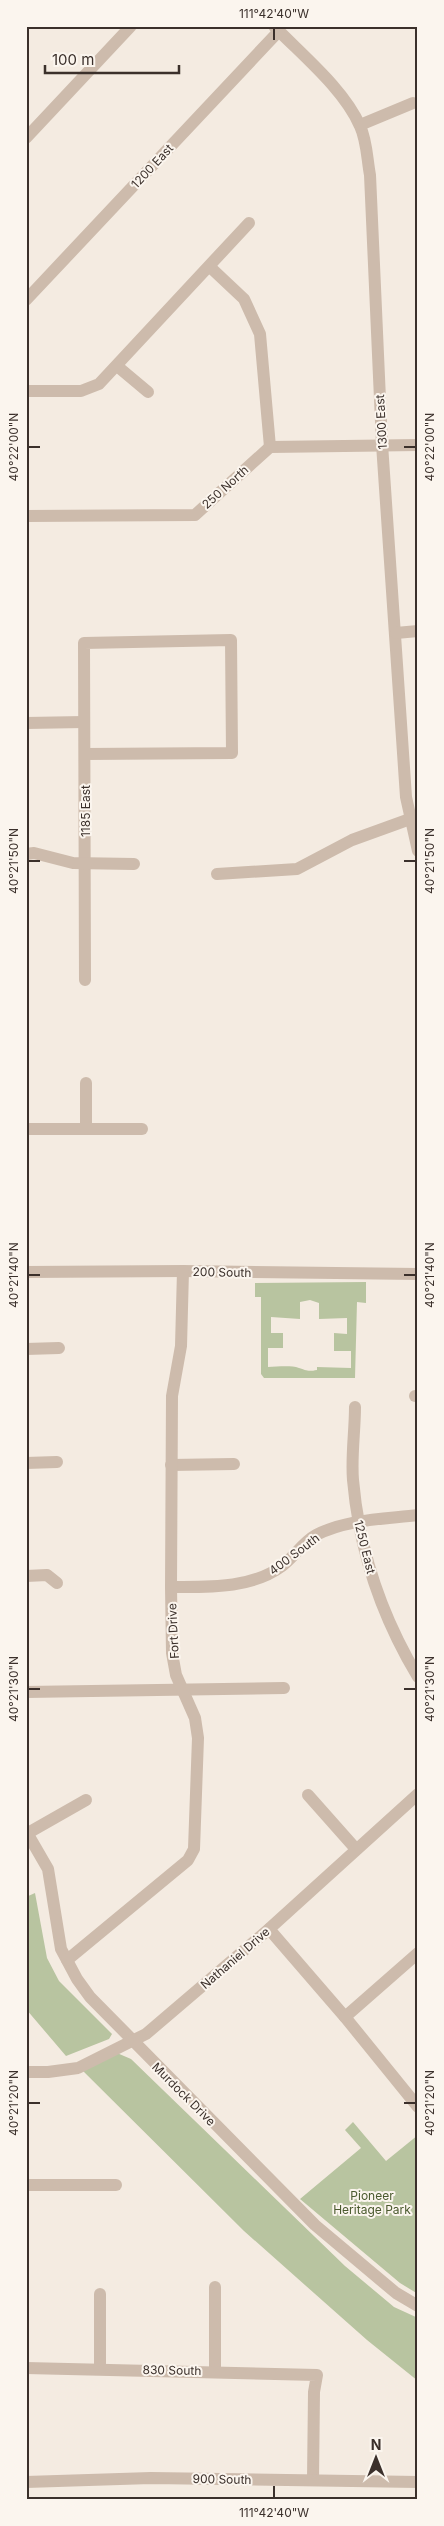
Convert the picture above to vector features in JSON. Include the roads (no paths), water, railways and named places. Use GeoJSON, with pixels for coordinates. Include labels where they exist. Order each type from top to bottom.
{"type":"FeatureCollection","features":[{"type":"Feature","properties":{"kind":"street"},"geometry":{"type":"LineString","coordinates":[[26,138],[131,26]]}},
{"type":"Feature","properties":{"kind":"street","name":"1300 East"},"geometry":{"type":"LineString","coordinates":[[276,29],[339,93],[360,125],[370,175],[382,444],[406,797],[418,851]]}},
{"type":"Feature","properties":{"kind":"street","name":"1200 East"},"geometry":{"type":"LineString","coordinates":[[26,300],[276,29]]}},
{"type":"Feature","properties":{"kind":"street"},"geometry":{"type":"LineString","coordinates":[[360,125],[413,103]]}},
{"type":"Feature","properties":{"kind":"street"},"geometry":{"type":"LineString","coordinates":[[26,391],[81,392],[98,384],[210,267],[249,223]]}},
{"type":"Feature","properties":{"kind":"street"},"geometry":{"type":"LineString","coordinates":[[210,267],[244,300],[260,334],[270,447],[418,445]]}},
{"type":"Feature","properties":{"kind":"street"},"geometry":{"type":"LineString","coordinates":[[117,366],[148,392]]}},
{"type":"Feature","properties":{"kind":"street","name":"250 North"},"geometry":{"type":"LineString","coordinates":[[26,516],[195,514],[270,447]]}},
{"type":"Feature","properties":{"kind":"street"},"geometry":{"type":"LineString","coordinates":[[396,633],[418,631]]}},
{"type":"Feature","properties":{"kind":"street","name":"1185 East"},"geometry":{"type":"LineString","coordinates":[[85,754],[232,754],[230,640],[84,643],[85,980]]}},
{"type":"Feature","properties":{"kind":"street"},"geometry":{"type":"LineString","coordinates":[[26,723],[84,722]]}},
{"type":"Feature","properties":{"kind":"street"},"geometry":{"type":"LineString","coordinates":[[217,874],[297,869],[352,840],[410,819]]}},
{"type":"Feature","properties":{"kind":"street"},"geometry":{"type":"LineString","coordinates":[[26,854],[34,853],[56,861],[84,864],[134,864]]}},
{"type":"Feature","properties":{"kind":"street"},"geometry":{"type":"LineString","coordinates":[[86,1083],[86,1129]]}},
{"type":"Feature","properties":{"kind":"street"},"geometry":{"type":"LineString","coordinates":[[26,1129],[142,1129]]}},
{"type":"Feature","properties":{"kind":"street","name":"200 South"},"geometry":{"type":"LineString","coordinates":[[26,1272],[183,1271],[418,1274]]}},
{"type":"Feature","properties":{"kind":"street","name":"Fort Drive"},"geometry":{"type":"LineString","coordinates":[[67,1960],[188,1860],[194,1848],[198,1738],[194,1718],[176,1675],[172,1653],[172,1396],[181,1346],[183,1271]]}},
{"type":"Feature","properties":{"kind":"street"},"geometry":{"type":"LineString","coordinates":[[26,1349],[59,1348]]}},
{"type":"Feature","properties":{"kind":"street","name":"1250 East"},"geometry":{"type":"LineString","coordinates":[[356,1408],[353,1478],[358,1522],[376,1589],[401,1649],[418,1677]]}},
{"type":"Feature","properties":{"kind":"street"},"geometry":{"type":"LineString","coordinates":[[26,1463],[57,1462]]}},
{"type":"Feature","properties":{"kind":"street"},"geometry":{"type":"LineString","coordinates":[[171,1465],[234,1464]]}},
{"type":"Feature","properties":{"kind":"street","name":"400 South"},"geometry":{"type":"LineString","coordinates":[[171,1586],[201,1586],[255,1581],[282,1566],[316,1535],[358,1522],[418,1515]]}},
{"type":"Feature","properties":{"kind":"street"},"geometry":{"type":"LineString","coordinates":[[26,1576],[47,1575],[57,1583]]}},
{"type":"Feature","properties":{"kind":"street"},"geometry":{"type":"LineString","coordinates":[[26,1692],[182,1688],[284,1688]]}},
{"type":"Feature","properties":{"kind":"street","name":"Nathaniel Drive"},"geometry":{"type":"LineString","coordinates":[[26,2072],[48,2072],[78,2068],[132,2042],[162,2022],[268,1929],[355,1848],[418,1794]]}},
{"type":"Feature","properties":{"kind":"street"},"geometry":{"type":"LineString","coordinates":[[308,1795],[355,1848]]}},
{"type":"Feature","properties":{"kind":"street"},"geometry":{"type":"LineString","coordinates":[[27,1832],[86,1800]]}},
{"type":"Feature","properties":{"kind":"street","name":"Murdock Drive"},"geometry":{"type":"LineString","coordinates":[[27,1832],[48,1869],[62,1948],[77,1979],[90,1997],[132,2042],[315,2225],[396,2293],[418,2306]]}},
{"type":"Feature","properties":{"kind":"street"},"geometry":{"type":"LineString","coordinates":[[268,1929],[415,2099]]}},
{"type":"Feature","properties":{"kind":"street"},"geometry":{"type":"LineString","coordinates":[[345,2017],[418,1953]]}},
{"type":"Feature","properties":{"kind":"street"},"geometry":{"type":"LineString","coordinates":[[26,2185],[116,2185]]}},
{"type":"Feature","properties":{"kind":"street"},"geometry":{"type":"LineString","coordinates":[[215,2287],[215,2371]]}},
{"type":"Feature","properties":{"kind":"street"},"geometry":{"type":"LineString","coordinates":[[100,2294],[100,2368]]}},
{"type":"Feature","properties":{"kind":"street","name":"830 South"},"geometry":{"type":"LineString","coordinates":[[26,2368],[100,2368],[317,2375],[314,2392],[313,2480]]}},
{"type":"Feature","properties":{"kind":"street","name":"900 South"},"geometry":{"type":"LineString","coordinates":[[26,2482],[151,2478],[418,2482]]}},
{"type":"Feature","properties":{"kind":"park label","name":"Pioneer Heritage Park"},"geometry":{"type":"Point","coordinates":[372,2202]}}]}
